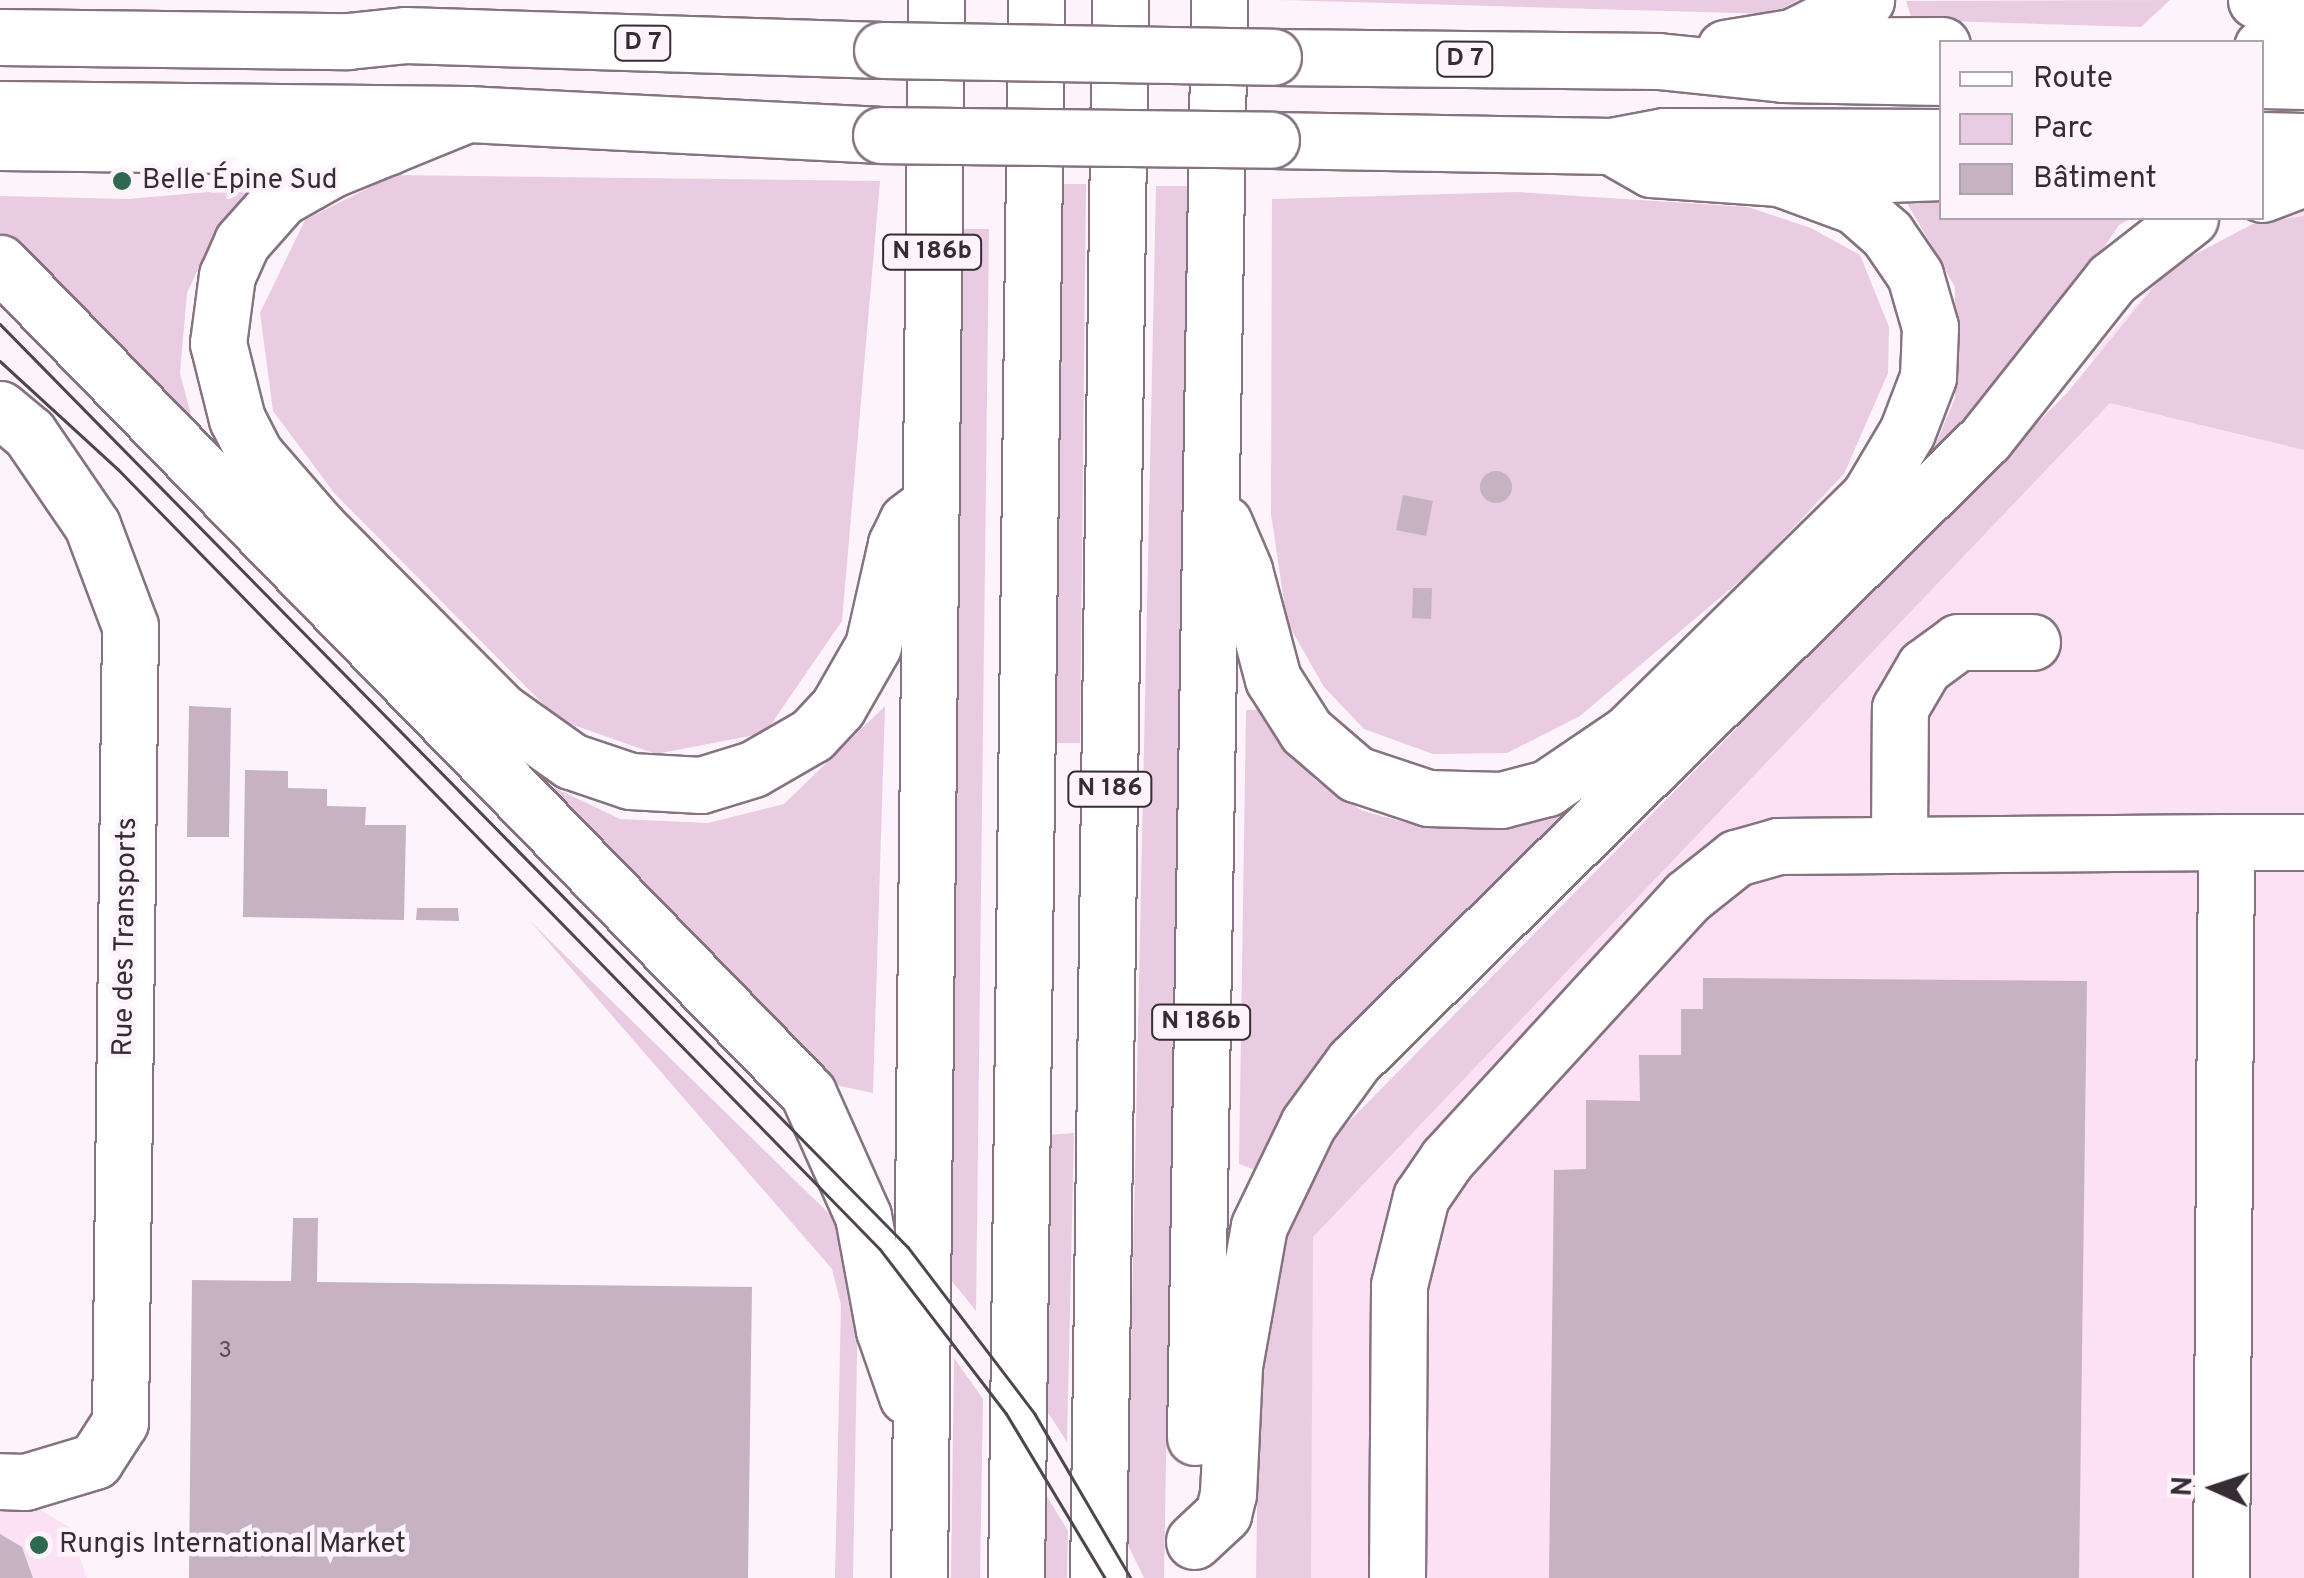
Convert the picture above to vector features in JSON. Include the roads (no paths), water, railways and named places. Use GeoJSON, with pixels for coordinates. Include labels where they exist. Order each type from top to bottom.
{"type":"FeatureCollection","features":[{"type":"Feature","properties":{"kind":"main road","name":"N 186b"},"geometry":{"type":"LineString","coordinates":[[918,1578],[936,0]]}},
{"type":"Feature","properties":{"kind":"main road","name":"N 186"},"geometry":{"type":"LineString","coordinates":[[1016,1578],[1036,0]]}},
{"type":"Feature","properties":{"kind":"main road","name":"N 186"},"geometry":{"type":"LineString","coordinates":[[1098,1578],[1120,0]]}},
{"type":"Feature","properties":{"kind":"main road","name":"N 186b"},"geometry":{"type":"LineString","coordinates":[[1193,1560],[1220,0]]}},
{"type":"Feature","properties":{"kind":"main road"},"geometry":{"type":"LineString","coordinates":[[1762,46],[1825,26],[1866,0]]}},
{"type":"Feature","properties":{"kind":"main road"},"geometry":{"type":"LineString","coordinates":[[2256,0],[2304,20]]}},
{"type":"Feature","properties":{"kind":"main road","name":"D 7"},"geometry":{"type":"LineString","coordinates":[[0,37],[348,41],[385,18],[882,50],[1658,61],[1783,74],[1939,76]]}},
{"type":"Feature","properties":{"kind":"main road"},"geometry":{"type":"LineString","coordinates":[[2264,47],[2304,44]]}},
{"type":"Feature","properties":{"kind":"main road"},"geometry":{"type":"LineString","coordinates":[[1658,61],[1762,46],[1939,45]]}},
{"type":"Feature","properties":{"kind":"main road"},"geometry":{"type":"LineString","coordinates":[[2264,80],[2304,81]]}},
{"type":"Feature","properties":{"kind":"main road"},"geometry":{"type":"LineString","coordinates":[[0,108],[467,114],[881,135],[1612,146],[1664,136],[1939,137]]}},
{"type":"Feature","properties":{"kind":"main road"},"geometry":{"type":"LineString","coordinates":[[467,114],[296,188],[242,242],[220,306],[224,380],[254,453],[286,492],[430,643],[540,742],[600,773],[678,786],[724,780],[782,754],[812,735],[862,671],[896,544],[907,521],[930,504]]}},
{"type":"Feature","properties":{"kind":"main road"},"geometry":{"type":"LineString","coordinates":[[0,142],[388,147]]}},
{"type":"Feature","properties":{"kind":"main road"},"geometry":{"type":"LineString","coordinates":[[2264,142],[2290,175]]}},
{"type":"Feature","properties":{"kind":"main road"},"geometry":{"type":"LineString","coordinates":[[1612,146],[1650,169],[1779,178],[1939,172]]}},
{"type":"Feature","properties":{"kind":"main road"},"geometry":{"type":"LineString","coordinates":[[1212,503],[1235,542],[1273,679],[1324,747],[1356,774],[1428,798],[1501,800],[1547,788],[1628,733],[1870,496],[1907,432],[1928,377],[1930,327],[1916,276],[1887,234],[1855,206],[1779,178]]}},
{"type":"Feature","properties":{"kind":"main road"},"geometry":{"type":"LineString","coordinates":[[1193,1560],[1223,1514],[1228,1494],[1234,1366],[1259,1226],[1308,1124],[1354,1061],[1985,439],[2112,279],[2187,220]]}},
{"type":"Feature","properties":{"kind":"main road"},"geometry":{"type":"LineString","coordinates":[[0,264],[808,1093],[863,1216],[884,1330],[920,1431]]}},
{"type":"Feature","properties":{"kind":"main road","name":"Rue des Transports"},"geometry":{"type":"LineString","coordinates":[[0,1481],[25,1482],[96,1460],[120,1422],[130,626],[92,525],[15,421]]}},
{"type":"Feature","properties":{"kind":"main road"},"geometry":{"type":"LineString","coordinates":[[1899,841],[1900,708],[1924,666],[1958,642],[2032,642]]}},
{"type":"Feature","properties":{"kind":"main road"},"geometry":{"type":"LineString","coordinates":[[1397,1578],[1399,1285],[1421,1197],[1446,1158],[1688,897],[1736,858],[1778,846],[1899,841],[2304,842]]}},
{"type":"Feature","properties":{"kind":"main road"},"geometry":{"type":"LineString","coordinates":[[2221,1578],[2226,842]]}},
{"type":"Feature","properties":{"kind":"tram line"},"geometry":{"type":"LineString","coordinates":[[0,324],[908,1247],[1035,1414],[1131,1578]]}},
{"type":"Feature","properties":{"kind":"tram line"},"geometry":{"type":"LineString","coordinates":[[0,361],[118,469],[880,1249],[1006,1413],[1105,1578]]}},
{"type":"Feature","properties":{"kind":"place","name":"Belle Épine Sud"},"geometry":{"type":"Point","coordinates":[122,181]}},
{"type":"Feature","properties":{"kind":"place","name":"Rungis International Market"},"geometry":{"type":"Point","coordinates":[39,1545]}}]}
